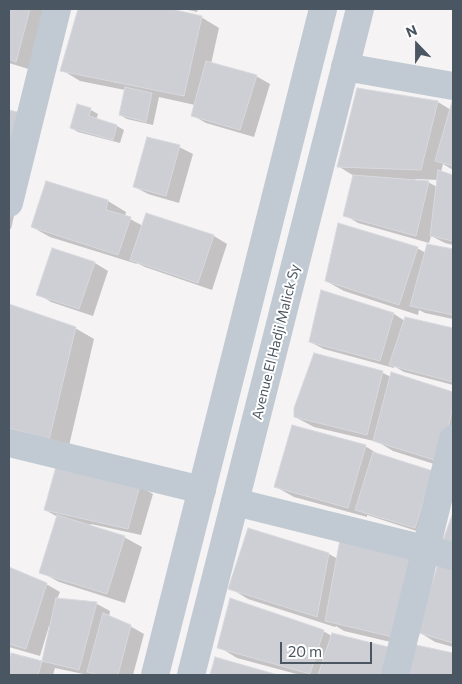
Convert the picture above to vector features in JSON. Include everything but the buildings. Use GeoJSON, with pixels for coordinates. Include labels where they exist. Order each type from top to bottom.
{"type":"FeatureCollection","features":[{"type":"Feature","properties":{"kind":"street"},"geometry":{"type":"LineString","coordinates":[[9,203],[58,9]]}},
{"type":"Feature","properties":{"kind":"street"},"geometry":{"type":"LineString","coordinates":[[155,675],[324,9]]}},
{"type":"Feature","properties":{"kind":"street","name":"Avenue El Hadji Malick Sy"},"geometry":{"type":"LineString","coordinates":[[191,675],[360,9]]}},
{"type":"Feature","properties":{"kind":"street"},"geometry":{"type":"LineString","coordinates":[[345,67],[453,86]]}},
{"type":"Feature","properties":{"kind":"street"},"geometry":{"type":"LineString","coordinates":[[395,675],[453,439]]}},
{"type":"Feature","properties":{"kind":"street"},"geometry":{"type":"LineString","coordinates":[[9,443],[202,490]]}},
{"type":"Feature","properties":{"kind":"street"},"geometry":{"type":"LineString","coordinates":[[235,502],[453,556]]}}]}
